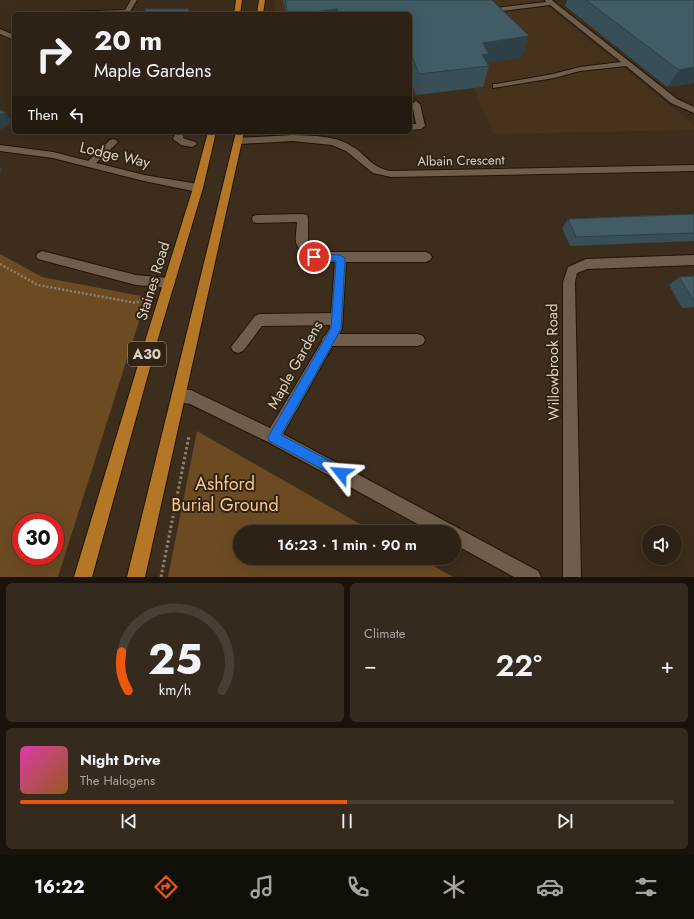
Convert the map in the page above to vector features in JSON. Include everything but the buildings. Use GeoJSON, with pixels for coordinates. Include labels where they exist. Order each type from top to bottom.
{"type":"FeatureCollection","features":[{"type":"Feature","properties":{"kind":"highway"},"geometry":{"type":"LineString","coordinates":[[237,12],[239,0]]}},
{"type":"Feature","properties":{"kind":"highway"},"geometry":{"type":"LineString","coordinates":[[260,12],[262,0]]}},
{"type":"Feature","properties":{"kind":"highway","name":"Staines Road"},"geometry":{"type":"LineString","coordinates":[[83,577],[198,188],[212,134]]}},
{"type":"Feature","properties":{"kind":"highway","name":"A30"},"geometry":{"type":"LineString","coordinates":[[136,577],[239,137]]}},
{"type":"Feature","properties":{"kind":"street"},"geometry":{"type":"LineString","coordinates":[[127,12],[134,0]]}},
{"type":"Feature","properties":{"kind":"street"},"geometry":{"type":"LineString","coordinates":[[482,11],[493,11],[550,2],[674,101],[694,110]]}},
{"type":"Feature","properties":{"kind":"street"},"geometry":{"type":"LineString","coordinates":[[0,31],[12,37]]}},
{"type":"Feature","properties":{"kind":"street"},"geometry":{"type":"LineString","coordinates":[[496,86],[580,70],[628,64]]}},
{"type":"Feature","properties":{"kind":"street"},"geometry":{"type":"LineString","coordinates":[[412,127],[421,126],[416,104]]}},
{"type":"Feature","properties":{"kind":"street"},"geometry":{"type":"LineString","coordinates":[[179,134],[178,139],[180,141],[192,144]]}},
{"type":"Feature","properties":{"kind":"street"},"geometry":{"type":"LineString","coordinates":[[328,140],[335,134]]}},
{"type":"Feature","properties":{"kind":"street","name":"Albain Crescent"},"geometry":{"type":"LineString","coordinates":[[239,137],[328,140],[346,146],[377,172],[391,174],[694,168]]}},
{"type":"Feature","properties":{"kind":"street"},"geometry":{"type":"LineString","coordinates":[[90,164],[113,142]]}},
{"type":"Feature","properties":{"kind":"street","name":"Lodge Way"},"geometry":{"type":"LineString","coordinates":[[0,148],[53,156],[144,178],[198,188]]}},
{"type":"Feature","properties":{"kind":"street"},"geometry":{"type":"LineString","coordinates":[[257,218],[303,218],[302,243],[314,257],[426,257]]}},
{"type":"Feature","properties":{"kind":"street"},"geometry":{"type":"LineString","coordinates":[[42,256],[136,280],[169,283]]}},
{"type":"Feature","properties":{"kind":"street","name":"Maple Gardens"},"geometry":{"type":"LineString","coordinates":[[273,437],[328,340],[336,329],[340,258]]}},
{"type":"Feature","properties":{"kind":"street","name":"Willowbrook Road"},"geometry":{"type":"LineString","coordinates":[[572,577],[569,282],[572,270],[586,264],[694,260]]}},
{"type":"Feature","properties":{"kind":"street"},"geometry":{"type":"LineString","coordinates":[[238,347],[259,320],[337,319]]}},
{"type":"Feature","properties":{"kind":"street"},"geometry":{"type":"LineString","coordinates":[[328,340],[418,340]]}},
{"type":"Feature","properties":{"kind":"street"},"geometry":{"type":"LineString","coordinates":[[179,396],[191,397],[273,437],[436,525]]}},
{"type":"Feature","properties":{"kind":"street"},"geometry":{"type":"LineString","coordinates":[[461,539],[532,577]]}},
{"type":"Feature","properties":{"kind":"path"},"geometry":{"type":"LineString","coordinates":[[0,264],[38,285],[136,303],[143,299]]}},
{"type":"Feature","properties":{"kind":"path"},"geometry":{"type":"LineString","coordinates":[[161,577],[190,433]]}},
{"type":"Feature","properties":{"kind":"shaded area"},"geometry":{"type":"Polygon","coordinates":[[[275,0],[540,0],[694,125],[694,130],[493,134],[474,88],[412,96],[412,12],[274,12],[275,0]]]}},
{"type":"Feature","properties":{"kind":"green space"},"geometry":{"type":"Polygon","coordinates":[[[0,254],[42,277],[141,296],[145,302],[64,558],[64,513],[12,513],[12,565],[62,565],[58,577],[0,577],[0,254]]]}},
{"type":"Feature","properties":{"kind":"green space","name":"Ashford Burial Ground"},"geometry":{"type":"Polygon","coordinates":[[[197,431],[362,525],[233,525],[233,565],[432,565],[453,577],[168,577],[197,431]]]}},
{"type":"Feature","properties":{"kind":"route"},"geometry":{"type":"LineString","coordinates":[[314,257],[340,258],[336,329],[328,340],[273,437],[341,473]]}}]}
